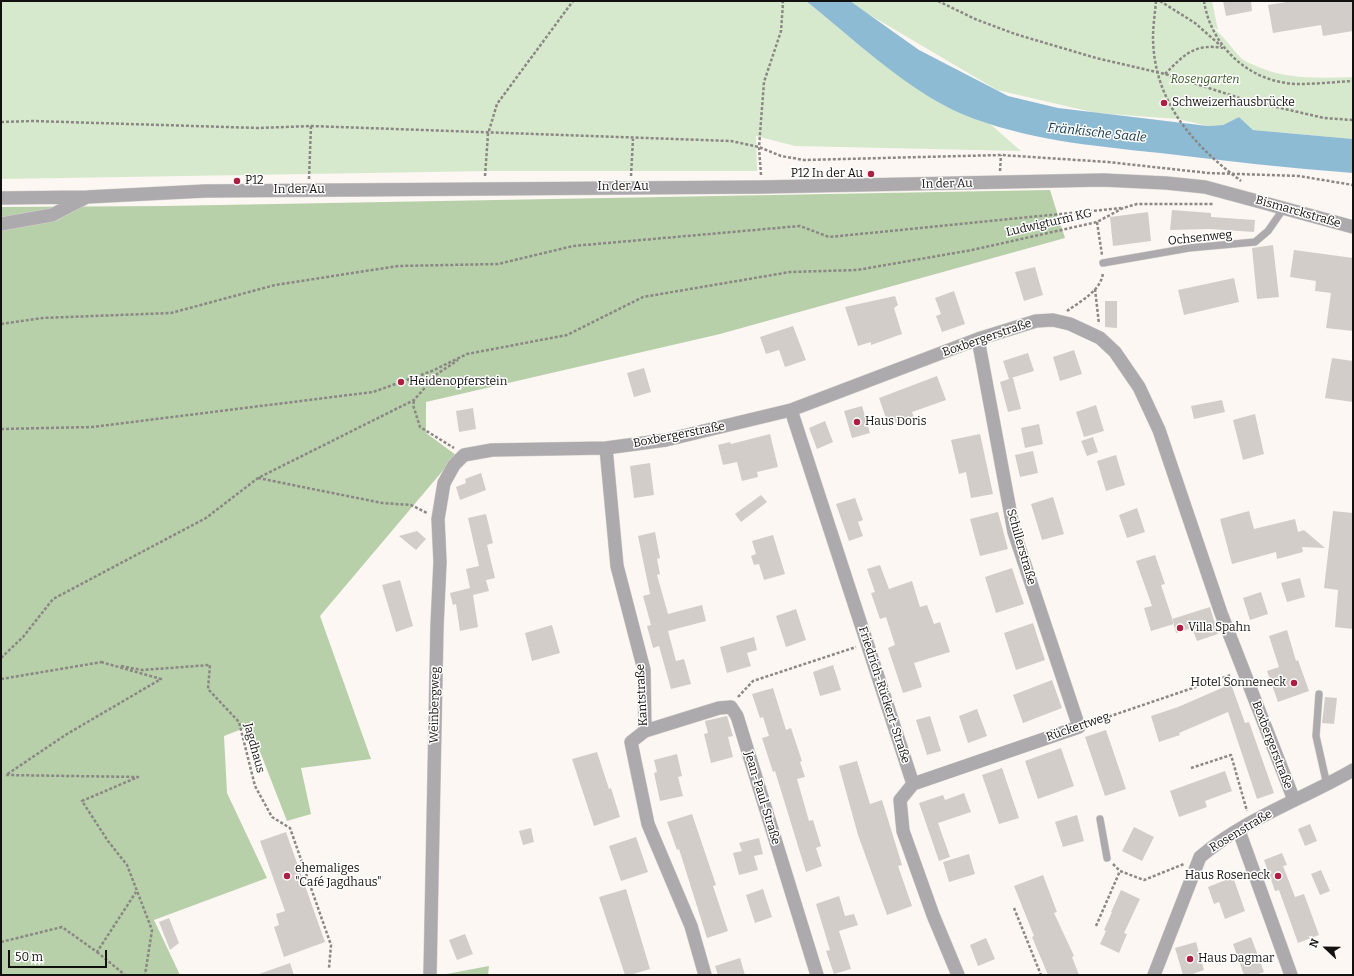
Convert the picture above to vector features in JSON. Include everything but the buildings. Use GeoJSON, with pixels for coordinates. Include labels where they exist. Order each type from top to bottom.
{"type":"FeatureCollection","features":[{"type":"Feature","properties":{"kind":"street","name":"In der Au"},"geometry":{"type":"LineString","coordinates":[[1,198],[87,197],[205,190],[308,187],[484,189],[705,185],[762,187],[1103,180],[1166,183],[1205,188],[1244,197]]}},
{"type":"Feature","properties":{"kind":"street"},"geometry":{"type":"LineString","coordinates":[[1,224],[52,215],[87,197]]}},
{"type":"Feature","properties":{"kind":"street","name":"Bismarckstraße"},"geometry":{"type":"LineString","coordinates":[[1244,197],[1353,227]]}},
{"type":"Feature","properties":{"kind":"street","name":"Boxbergerstraße"},"geometry":{"type":"LineString","coordinates":[[464,455],[492,450],[606,448],[666,440],[791,410],[978,339],[1023,324],[1036,321],[1053,320],[1081,328],[1100,338],[1115,352],[1128,369],[1147,403],[1156,423],[1221,613],[1294,800]]}},
{"type":"Feature","properties":{"kind":"street","name":"Schillerstraße"},"geometry":{"type":"LineString","coordinates":[[978,339],[1014,532],[1079,727]]}},
{"type":"Feature","properties":{"kind":"street","name":"Friedrich-Rückert-Straße"},"geometry":{"type":"LineString","coordinates":[[791,410],[913,784]]}},
{"type":"Feature","properties":{"kind":"street","name":"Kantstraße"},"geometry":{"type":"LineString","coordinates":[[606,448],[617,566],[644,670],[645,731],[631,742],[648,824],[690,926],[705,975]]}},
{"type":"Feature","properties":{"kind":"street","name":"Weinbergweg"},"geometry":{"type":"LineString","coordinates":[[430,975],[437,626],[440,562],[438,519],[444,483],[454,465],[464,455]]}},
{"type":"Feature","properties":{"kind":"street","name":"Jean-Paul-Straße"},"geometry":{"type":"LineString","coordinates":[[645,731],[719,708],[731,707],[737,716],[817,975]]}},
{"type":"Feature","properties":{"kind":"street","name":"Rückertweg"},"geometry":{"type":"LineString","coordinates":[[913,784],[1079,727]]}},
{"type":"Feature","properties":{"kind":"street","name":"Rosenstraße"},"geometry":{"type":"LineString","coordinates":[[1154,975],[1200,857],[1212,847],[1294,800],[1327,785],[1353,770]]}},
{"type":"Feature","properties":{"kind":"street"},"geometry":{"type":"LineString","coordinates":[[913,784],[900,800],[903,831],[933,915],[958,975]]}},
{"type":"Feature","properties":{"kind":"street"},"geometry":{"type":"LineString","coordinates":[[1245,828],[1291,975]]}},
{"type":"Feature","properties":{"kind":"lane","name":"Ochsenweg"},"geometry":{"type":"LineString","coordinates":[[1103,263],[1189,248],[1255,242],[1268,231],[1284,208]]}},
{"type":"Feature","properties":{"kind":"lane"},"geometry":{"type":"LineString","coordinates":[[1319,694],[1316,736],[1327,785]]}},
{"type":"Feature","properties":{"kind":"lane"},"geometry":{"type":"LineString","coordinates":[[1100,819],[1107,858]]}},
{"type":"Feature","properties":{"kind":"path"},"geometry":{"type":"LineString","coordinates":[[484,189],[488,134],[497,104],[573,1]]}},
{"type":"Feature","properties":{"kind":"path"},"geometry":{"type":"LineString","coordinates":[[762,187],[759,147],[764,82],[780,31],[782,1]]}},
{"type":"Feature","properties":{"kind":"path"},"geometry":{"type":"LineString","coordinates":[[938,1],[975,19],[1015,34],[1096,58],[1159,72],[1246,100],[1324,118],[1353,120]]}},
{"type":"Feature","properties":{"kind":"path"},"geometry":{"type":"LineString","coordinates":[[1156,1],[1153,38],[1159,72],[1168,101],[1178,119],[1196,143],[1216,162],[1242,181]]}},
{"type":"Feature","properties":{"kind":"path"},"geometry":{"type":"LineString","coordinates":[[1160,1],[1195,23],[1244,66],[1267,78],[1297,84],[1353,81]]}},
{"type":"Feature","properties":{"kind":"path"},"geometry":{"type":"LineString","coordinates":[[1204,1],[1213,29],[1223,48]]}},
{"type":"Feature","properties":{"kind":"path"},"geometry":{"type":"LineString","coordinates":[[1165,74],[1183,56],[1192,50],[1212,46],[1223,48]]}},
{"type":"Feature","properties":{"kind":"path"},"geometry":{"type":"LineString","coordinates":[[1,122],[33,121],[259,128],[311,126],[488,134],[731,141],[759,147],[781,156],[804,160],[1001,156],[1108,162],[1208,172],[1299,176],[1353,185]]}},
{"type":"Feature","properties":{"kind":"path"},"geometry":{"type":"LineString","coordinates":[[308,187],[311,126]]}},
{"type":"Feature","properties":{"kind":"path"},"geometry":{"type":"LineString","coordinates":[[631,187],[633,138]]}},
{"type":"Feature","properties":{"kind":"path","name":"Ludwigturm KG"},"geometry":{"type":"LineString","coordinates":[[467,354],[567,335],[643,297],[790,272],[856,270],[972,250],[1097,222],[1123,208],[1137,204],[1215,204]]}},
{"type":"Feature","properties":{"kind":"path"},"geometry":{"type":"LineString","coordinates":[[1,324],[42,318],[171,313],[275,285],[398,266],[498,264],[573,246],[800,226],[829,237],[1123,208]]}},
{"type":"Feature","properties":{"kind":"path"},"geometry":{"type":"LineString","coordinates":[[1066,311],[1095,289],[1102,279],[1103,263],[1097,222]]}},
{"type":"Feature","properties":{"kind":"path"},"geometry":{"type":"LineString","coordinates":[[1095,289],[1100,338]]}},
{"type":"Feature","properties":{"kind":"path"},"geometry":{"type":"LineString","coordinates":[[1,658],[23,637],[53,599],[206,518],[258,478],[414,400],[437,374],[467,354]]}},
{"type":"Feature","properties":{"kind":"path"},"geometry":{"type":"LineString","coordinates":[[1,429],[92,427],[373,392],[432,371],[467,354]]}},
{"type":"Feature","properties":{"kind":"path"},"geometry":{"type":"LineString","coordinates":[[414,400],[413,405],[420,426],[464,455]]}},
{"type":"Feature","properties":{"kind":"path"},"geometry":{"type":"LineString","coordinates":[[258,478],[382,503],[411,505],[438,519]]}},
{"type":"Feature","properties":{"kind":"path"},"geometry":{"type":"LineString","coordinates":[[740,692],[753,680],[868,643]]}},
{"type":"Feature","properties":{"kind":"path"},"geometry":{"type":"LineString","coordinates":[[101,662],[161,679],[67,734],[6,775],[138,777],[82,801],[108,841],[127,865],[152,930],[145,975]]}},
{"type":"Feature","properties":{"kind":"path","name":"Jagdhaus"},"geometry":{"type":"LineString","coordinates":[[1,679],[101,662],[142,670],[210,664],[208,689],[239,722],[255,786],[272,817],[290,828],[331,945],[329,968]]}},
{"type":"Feature","properties":{"kind":"path","name":"Rückertweg"},"geometry":{"type":"LineString","coordinates":[[1079,727],[1243,670]]}},
{"type":"Feature","properties":{"kind":"path"},"geometry":{"type":"LineString","coordinates":[[1191,768],[1231,755],[1245,828]]}},
{"type":"Feature","properties":{"kind":"path"},"geometry":{"type":"LineString","coordinates":[[1107,858],[1120,871],[1144,880],[1200,857]]}},
{"type":"Feature","properties":{"kind":"path"},"geometry":{"type":"LineString","coordinates":[[1096,926],[1120,871]]}},
{"type":"Feature","properties":{"kind":"path"},"geometry":{"type":"LineString","coordinates":[[97,952],[136,891]]}},
{"type":"Feature","properties":{"kind":"path"},"geometry":{"type":"LineString","coordinates":[[1014,908],[1041,975]]}},
{"type":"Feature","properties":{"kind":"path"},"geometry":{"type":"LineString","coordinates":[[1,942],[62,927],[97,952],[125,975]]}},
{"type":"Feature","properties":{"kind":"green space"},"geometry":{"type":"Polygon","coordinates":[[[1,1],[806,1],[962,114],[988,122],[1021,151],[795,146],[756,136],[757,171],[491,171],[1,179],[1,1]]]}},
{"type":"Feature","properties":{"kind":"green space","name":"Rosengarten"},"geometry":{"type":"Polygon","coordinates":[[[850,1],[1212,1],[1218,30],[1210,26],[1219,33],[1245,61],[1268,71],[1292,76],[1316,78],[1353,77],[1353,139],[1253,130],[1239,117],[1223,125],[1208,126],[1178,119],[1096,113],[997,90],[858,8],[850,1]]]}},
{"type":"Feature","properties":{"kind":"green space"},"geometry":{"type":"Polygon","coordinates":[[[1050,190],[1065,238],[720,334],[426,402],[426,433],[456,455],[320,616],[371,759],[301,768],[311,814],[287,821],[250,726],[224,736],[227,793],[267,878],[154,920],[180,975],[1,975],[1,207],[164,206],[1050,190]]]}},
{"type":"Feature","properties":{"kind":"green space"},"geometry":{"type":"Polygon","coordinates":[[[489,966],[488,975],[441,975],[489,966]]]}},
{"type":"Feature","properties":{"kind":"water","name":"Fränkische Saale"},"geometry":{"type":"Polygon","coordinates":[[[806,1],[850,1],[919,50],[1008,96],[1058,108],[1208,126],[1223,125],[1239,117],[1253,130],[1353,139],[1353,173],[1257,164],[1060,141],[986,123],[941,104],[921,92],[881,63],[806,1]]]}},
{"type":"Feature","properties":{"kind":"place","name":"Schweizerhausbrücke"},"geometry":{"type":"Point","coordinates":[1164,103]}},
{"type":"Feature","properties":{"kind":"place","name":"P12 In der Au"},"geometry":{"type":"Point","coordinates":[871,174]}},
{"type":"Feature","properties":{"kind":"place","name":"P12"},"geometry":{"type":"Point","coordinates":[237,181]}},
{"type":"Feature","properties":{"kind":"place","name":"Heidenopferstein"},"geometry":{"type":"Point","coordinates":[401,382]}},
{"type":"Feature","properties":{"kind":"place","name":"Haus Doris"},"geometry":{"type":"Point","coordinates":[857,422]}},
{"type":"Feature","properties":{"kind":"place","name":"Villa Spahn"},"geometry":{"type":"Point","coordinates":[1180,628]}},
{"type":"Feature","properties":{"kind":"place","name":"Hotel Sonneneck"},"geometry":{"type":"Point","coordinates":[1294,683]}},
{"type":"Feature","properties":{"kind":"place","name":"ehemaliges \"Café Jagdhaus\""},"geometry":{"type":"Point","coordinates":[287,876]}},
{"type":"Feature","properties":{"kind":"place","name":"Haus Roseneck"},"geometry":{"type":"Point","coordinates":[1278,876]}},
{"type":"Feature","properties":{"kind":"place","name":"Haus Dagmar"},"geometry":{"type":"Point","coordinates":[1190,959]}}]}
